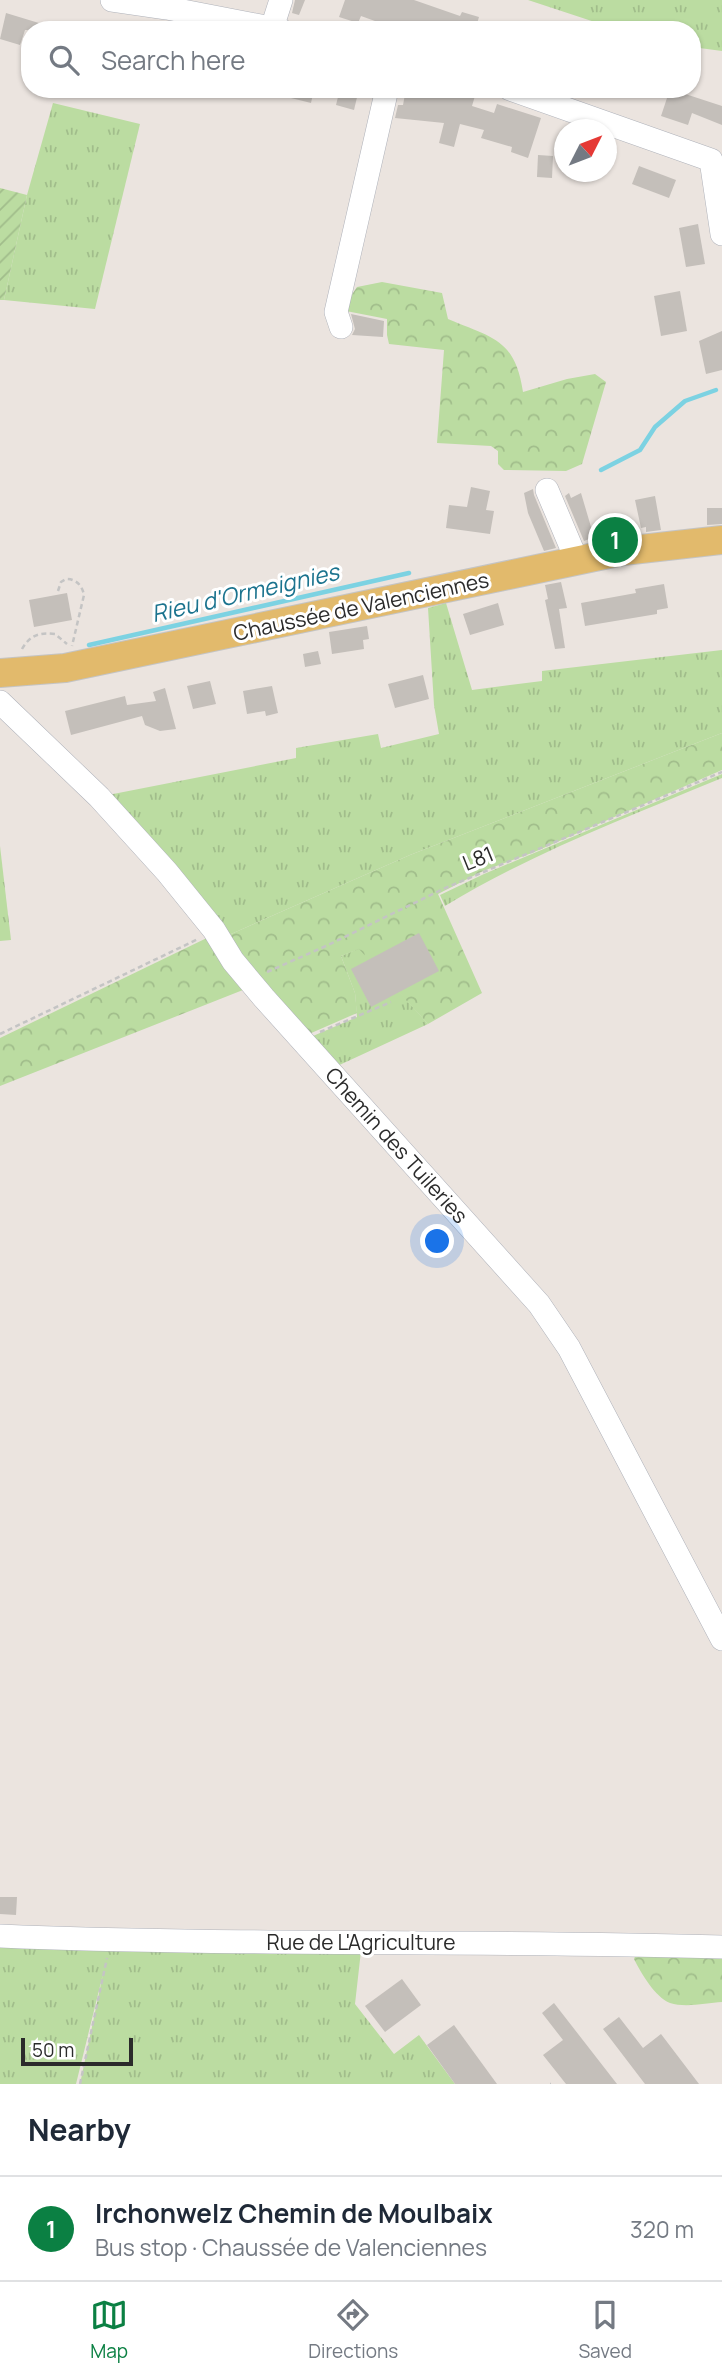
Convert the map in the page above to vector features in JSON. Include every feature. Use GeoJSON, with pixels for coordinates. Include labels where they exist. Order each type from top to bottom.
{"type":"FeatureCollection","features":[{"type":"Feature","properties":{"kind":"main road","name":"Chaussée de Valenciennes"},"geometry":{"type":"LineString","coordinates":[[4,673],[77,665],[577,561],[664,545],[722,540]]}},
{"type":"Feature","properties":{"kind":"street"},"geometry":{"type":"LineString","coordinates":[[112,0],[234,21]]}},
{"type":"Feature","properties":{"kind":"street"},"geometry":{"type":"LineString","coordinates":[[277,21],[281,0]]}},
{"type":"Feature","properties":{"kind":"street"},"geometry":{"type":"LineString","coordinates":[[341,327],[336,312],[385,98]]}},
{"type":"Feature","properties":{"kind":"street"},"geometry":{"type":"LineString","coordinates":[[536,98],[716,161],[722,234]]}},
{"type":"Feature","properties":{"kind":"street"},"geometry":{"type":"LineString","coordinates":[[547,490],[577,561]]}},
{"type":"Feature","properties":{"kind":"street","name":"Chemin des Tuileries"},"geometry":{"type":"LineString","coordinates":[[0,702],[99,797],[167,872],[214,930],[233,961],[250,981],[555,1325],[576,1360],[722,1639]]}},
{"type":"Feature","properties":{"kind":"street","name":"Rue de L'Agriculture"},"geometry":{"type":"LineString","coordinates":[[0,1936],[110,1941],[501,1942],[722,1947]]}},
{"type":"Feature","properties":{"kind":"path"},"geometry":{"type":"LineString","coordinates":[[4,673],[33,635],[55,634],[71,650],[83,590],[77,582],[66,579],[61,582],[58,590]]}},
{"type":"Feature","properties":{"kind":"path","name":"L81"},"geometry":{"type":"LineString","coordinates":[[250,981],[443,890],[722,772]]}},
{"type":"Feature","properties":{"kind":"path"},"geometry":{"type":"LineString","coordinates":[[0,1034],[214,930]]}},
{"type":"Feature","properties":{"kind":"path"},"geometry":{"type":"LineString","coordinates":[[303,1041],[391,1002]]}},
{"type":"Feature","properties":{"kind":"path"},"geometry":{"type":"LineString","coordinates":[[80,2084],[110,1941]]}},
{"type":"Feature","properties":{"kind":"green space"},"geometry":{"type":"Polygon","coordinates":[[[528,0],[722,0],[722,51],[701,48],[701,21],[592,21],[528,0]]]}},
{"type":"Feature","properties":{"kind":"green space"},"geometry":{"type":"Polygon","coordinates":[[[53,103],[140,124],[95,309],[4,300],[27,195],[53,103]]]}},
{"type":"Feature","properties":{"kind":"green space"},"geometry":{"type":"Polygon","coordinates":[[[0,188],[27,195],[4,300],[0,300],[0,188]]]}},
{"type":"Feature","properties":{"kind":"green space"},"geometry":{"type":"Polygon","coordinates":[[[382,282],[442,293],[448,319],[489,336],[508,351],[519,374],[523,392],[595,374],[606,382],[582,464],[566,471],[504,470],[498,464],[498,451],[491,446],[437,443],[444,350],[389,344],[387,319],[346,311],[347,302],[357,287],[382,282]]]}},
{"type":"Feature","properties":{"kind":"green space"},"geometry":{"type":"Polygon","coordinates":[[[446,603],[472,690],[542,681],[542,671],[722,650],[722,733],[410,855],[222,938],[103,796],[296,758],[296,748],[378,734],[381,748],[439,734],[434,705],[428,608],[446,603]]]}},
{"type":"Feature","properties":{"kind":"green space"},"geometry":{"type":"Polygon","coordinates":[[[722,733],[722,770],[532,853],[483,871],[438,894],[482,993],[428,1024],[359,949],[341,956],[355,993],[357,1013],[309,1034],[222,938],[410,855],[722,733]]]}},
{"type":"Feature","properties":{"kind":"green space"},"geometry":{"type":"Polygon","coordinates":[[[722,774],[722,778],[546,852],[445,906],[440,895],[484,874],[722,774]]]}},
{"type":"Feature","properties":{"kind":"green space"},"geometry":{"type":"Polygon","coordinates":[[[0,846],[11,940],[0,941],[0,846]]]}},
{"type":"Feature","properties":{"kind":"green space"},"geometry":{"type":"Polygon","coordinates":[[[213,935],[248,988],[0,1086],[0,1038],[213,935]]]}},
{"type":"Feature","properties":{"kind":"green space"},"geometry":{"type":"Polygon","coordinates":[[[360,948],[428,1024],[333,1068],[313,1036],[357,1017],[355,993],[341,956],[360,948]]]}},
{"type":"Feature","properties":{"kind":"green space"},"geometry":{"type":"Polygon","coordinates":[[[0,1938],[362,1942],[355,2004],[394,2054],[419,2035],[455,2084],[80,2084],[103,1974],[76,2084],[0,2084],[0,1938]]]}},
{"type":"Feature","properties":{"kind":"green space"},"geometry":{"type":"Polygon","coordinates":[[[722,1947],[722,2002],[689,2005],[670,2003],[654,1990],[634,1959],[638,1949],[722,1947]]]}},
{"type":"Feature","properties":{"kind":"building"},"geometry":{"type":"Polygon","coordinates":[[[295,0],[305,0],[299,15],[292,13],[295,0]]]}},
{"type":"Feature","properties":{"kind":"building"},"geometry":{"type":"Polygon","coordinates":[[[345,0],[414,0],[460,16],[462,12],[479,17],[478,21],[375,21],[361,16],[359,21],[352,21],[339,17],[345,0]]]}},
{"type":"Feature","properties":{"kind":"building"},"geometry":{"type":"Polygon","coordinates":[[[6,13],[32,21],[21,21],[20,45],[0,39],[6,13]]]}},
{"type":"Feature","properties":{"kind":"building"},"geometry":{"type":"Polygon","coordinates":[[[291,98],[312,98],[311,103],[291,98]]]}},
{"type":"Feature","properties":{"kind":"building"},"geometry":{"type":"Polygon","coordinates":[[[338,98],[357,98],[354,110],[336,105],[338,98]]]}},
{"type":"Feature","properties":{"kind":"building"},"geometry":{"type":"Polygon","coordinates":[[[404,98],[474,98],[472,106],[494,113],[497,104],[541,118],[528,158],[511,152],[512,147],[481,138],[484,130],[460,124],[454,147],[439,143],[444,123],[395,118],[398,105],[403,105],[404,98]]]}},
{"type":"Feature","properties":{"kind":"building"},"geometry":{"type":"Polygon","coordinates":[[[667,98],[698,98],[722,106],[722,125],[692,113],[688,125],[661,116],[667,98]]]}},
{"type":"Feature","properties":{"kind":"building"},"geometry":{"type":"Polygon","coordinates":[[[538,155],[553,156],[552,178],[537,177],[538,155]]]}},
{"type":"Feature","properties":{"kind":"building"},"geometry":{"type":"Polygon","coordinates":[[[639,166],[676,180],[669,198],[632,184],[639,166]]]}},
{"type":"Feature","properties":{"kind":"building"},"geometry":{"type":"Polygon","coordinates":[[[698,224],[705,264],[686,267],[679,228],[698,224]]]}},
{"type":"Feature","properties":{"kind":"building"},"geometry":{"type":"Polygon","coordinates":[[[680,291],[687,331],[661,336],[654,296],[680,291]]]}},
{"type":"Feature","properties":{"kind":"building"},"geometry":{"type":"Polygon","coordinates":[[[351,314],[384,321],[383,337],[352,335],[355,329],[351,314]]]}},
{"type":"Feature","properties":{"kind":"building"},"geometry":{"type":"Polygon","coordinates":[[[722,331],[722,370],[706,374],[699,341],[722,331]]]}},
{"type":"Feature","properties":{"kind":"building"},"geometry":{"type":"Polygon","coordinates":[[[471,487],[490,491],[486,510],[494,511],[490,534],[446,528],[449,505],[467,507],[471,487]]]}},
{"type":"Feature","properties":{"kind":"building"},"geometry":{"type":"Polygon","coordinates":[[[533,489],[556,548],[544,551],[528,513],[524,493],[533,489]]]}},
{"type":"Feature","properties":{"kind":"building"},"geometry":{"type":"Polygon","coordinates":[[[569,493],[571,498],[581,493],[594,537],[584,541],[565,496],[569,493]]]}},
{"type":"Feature","properties":{"kind":"building"},"geometry":{"type":"Polygon","coordinates":[[[655,496],[661,530],[646,532],[646,527],[641,528],[635,500],[655,496]]]}},
{"type":"Feature","properties":{"kind":"building"},"geometry":{"type":"Polygon","coordinates":[[[707,508],[722,508],[722,524],[707,525],[707,508]]]}},
{"type":"Feature","properties":{"kind":"building"},"geometry":{"type":"Polygon","coordinates":[[[561,582],[567,608],[559,609],[565,648],[555,649],[545,600],[548,599],[545,585],[561,582]]]}},
{"type":"Feature","properties":{"kind":"building"},"geometry":{"type":"Polygon","coordinates":[[[664,584],[668,608],[657,610],[657,614],[585,626],[581,603],[636,593],[635,589],[664,584]]]}},
{"type":"Feature","properties":{"kind":"building"},"geometry":{"type":"Polygon","coordinates":[[[67,593],[72,620],[34,627],[29,600],[67,593]]]}},
{"type":"Feature","properties":{"kind":"building"},"geometry":{"type":"Polygon","coordinates":[[[498,603],[504,625],[470,635],[463,614],[498,603]]]}},
{"type":"Feature","properties":{"kind":"building"},"geometry":{"type":"Polygon","coordinates":[[[367,626],[369,639],[363,640],[364,649],[332,654],[329,632],[367,626]]]}},
{"type":"Feature","properties":{"kind":"building"},"geometry":{"type":"Polygon","coordinates":[[[318,651],[321,664],[305,667],[303,654],[318,651]]]}},
{"type":"Feature","properties":{"kind":"building"},"geometry":{"type":"Polygon","coordinates":[[[423,675],[429,699],[395,708],[388,684],[423,675]]]}},
{"type":"Feature","properties":{"kind":"building"},"geometry":{"type":"Polygon","coordinates":[[[210,681],[216,704],[193,709],[187,686],[210,681]]]}},
{"type":"Feature","properties":{"kind":"building"},"geometry":{"type":"Polygon","coordinates":[[[272,686],[278,713],[266,716],[265,711],[247,714],[243,691],[272,686]]]}},
{"type":"Feature","properties":{"kind":"building"},"geometry":{"type":"Polygon","coordinates":[[[165,688],[176,729],[160,731],[145,725],[142,716],[71,735],[65,711],[125,696],[127,705],[156,701],[153,692],[165,688]]]}},
{"type":"Feature","properties":{"kind":"building"},"geometry":{"type":"Polygon","coordinates":[[[419,933],[439,971],[371,1007],[351,969],[419,933]]]}},
{"type":"Feature","properties":{"kind":"building"},"geometry":{"type":"Polygon","coordinates":[[[0,1897],[17,1897],[16,1915],[0,1914],[0,1897]]]}},
{"type":"Feature","properties":{"kind":"building"},"geometry":{"type":"Polygon","coordinates":[[[402,1979],[421,2005],[385,2032],[365,2006],[402,1979]]]}},
{"type":"Feature","properties":{"kind":"building"},"geometry":{"type":"Polygon","coordinates":[[[554,2003],[617,2084],[566,2084],[543,2055],[563,2040],[542,2013],[554,2003]]]}},
{"type":"Feature","properties":{"kind":"building"},"geometry":{"type":"Polygon","coordinates":[[[619,2017],[643,2048],[661,2034],[699,2084],[645,2084],[603,2029],[619,2017]]]}},
{"type":"Feature","properties":{"kind":"building"},"geometry":{"type":"Polygon","coordinates":[[[454,2025],[497,2084],[455,2084],[427,2045],[454,2025]]]}},
{"type":"Feature","properties":{"kind":"waterway","name":"Rieu d'Ormeignies"},"geometry":{"type":"LineString","coordinates":[[601,470],[640,450],[655,427],[685,401],[716,390]]}},
{"type":"Feature","properties":{"kind":"waterway","name":"Rieu d'Ormeignies"},"geometry":{"type":"LineString","coordinates":[[89,645],[409,573]]}},
{"type":"Feature","properties":{"kind":"place","name":"Irchonwelz Chemin de Moulbaix"},"geometry":{"type":"Point","coordinates":[615,540]}}]}
